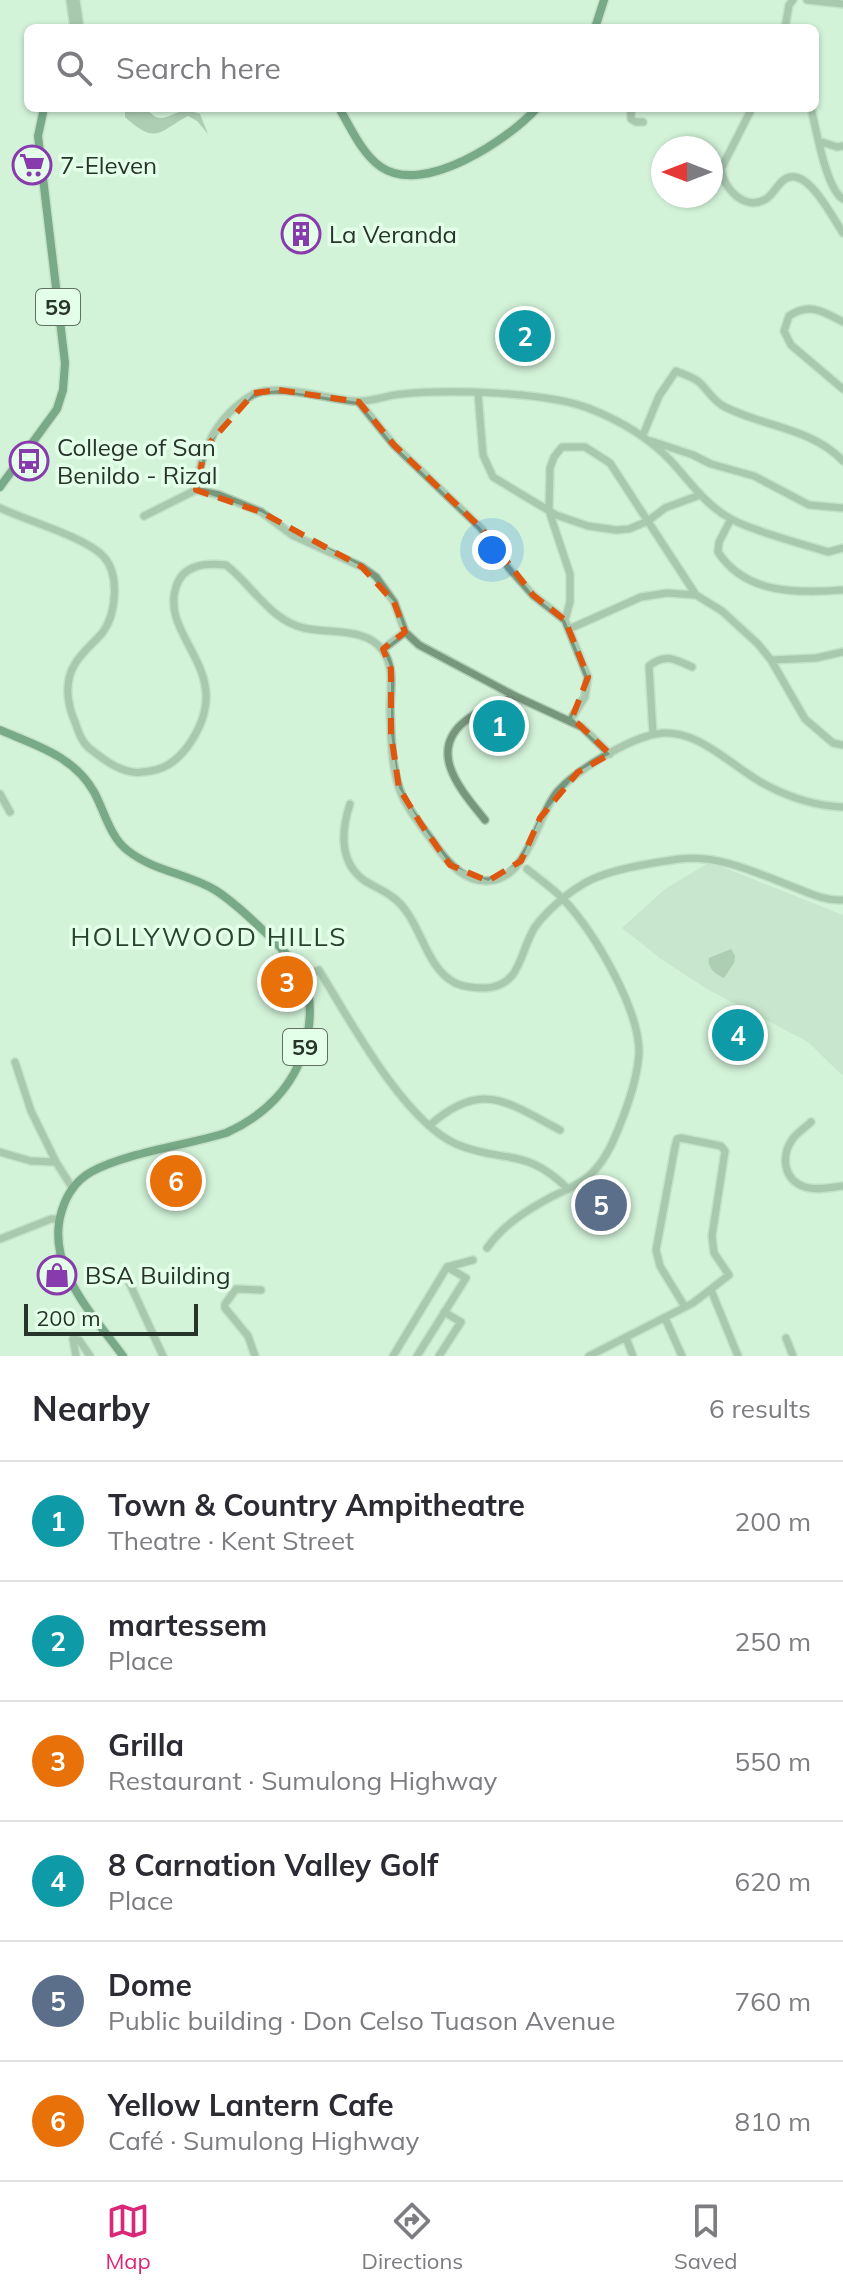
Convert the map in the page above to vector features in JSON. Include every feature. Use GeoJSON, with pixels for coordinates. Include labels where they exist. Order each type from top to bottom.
{"type":"FeatureCollection","features":[{"type":"Feature","properties":{"kind":"main road"},"geometry":{"type":"LineString","coordinates":[[596,24],[604,0]]}},
{"type":"Feature","properties":{"kind":"main road","name":"59"},"geometry":{"type":"LineString","coordinates":[[0,487],[49,422],[63,390],[65,363],[38,136],[43,112]]}},
{"type":"Feature","properties":{"kind":"main road"},"geometry":{"type":"LineString","coordinates":[[342,112],[371,159],[390,172],[408,177],[438,171],[502,139],[533,112]]}},
{"type":"Feature","properties":{"kind":"main road"},"geometry":{"type":"LineString","coordinates":[[0,730],[47,750],[76,767],[93,790],[123,847],[142,861],[216,890],[249,918],[303,977]]}},
{"type":"Feature","properties":{"kind":"main road","name":"59"},"geometry":{"type":"LineString","coordinates":[[59,1219],[65,1200],[88,1173],[226,1133],[267,1108],[286,1089],[297,1070],[307,1039],[309,1001],[303,977]]}},
{"type":"Feature","properties":{"kind":"main road"},"geometry":{"type":"LineString","coordinates":[[59,1219],[60,1246],[66,1272],[123,1356]]}},
{"type":"Feature","properties":{"kind":"street"},"geometry":{"type":"LineString","coordinates":[[73,0],[77,24]]}},
{"type":"Feature","properties":{"kind":"street"},"geometry":{"type":"LineString","coordinates":[[786,24],[793,0]]}},
{"type":"Feature","properties":{"kind":"street"},"geometry":{"type":"LineString","coordinates":[[807,0],[843,4]]}},
{"type":"Feature","properties":{"kind":"street"},"geometry":{"type":"LineString","coordinates":[[631,112],[631,119],[643,122]]}},
{"type":"Feature","properties":{"kind":"street"},"geometry":{"type":"LineString","coordinates":[[750,112],[721,169],[730,191],[743,199],[757,201],[766,199],[786,179],[797,177],[809,183],[843,233]]}},
{"type":"Feature","properties":{"kind":"street"},"geometry":{"type":"LineString","coordinates":[[812,112],[837,195],[843,199]]}},
{"type":"Feature","properties":{"kind":"street"},"geometry":{"type":"LineString","coordinates":[[819,141],[843,146]]}},
{"type":"Feature","properties":{"kind":"street"},"geometry":{"type":"LineString","coordinates":[[843,322],[823,311],[803,309],[789,316],[784,331],[791,345],[843,389]]}},
{"type":"Feature","properties":{"kind":"street"},"geometry":{"type":"LineString","coordinates":[[646,438],[659,396],[676,371],[698,380],[721,405],[751,420],[797,431],[833,450],[843,461]]}},
{"type":"Feature","properties":{"kind":"street"},"geometry":{"type":"LineString","coordinates":[[196,490],[205,448],[223,420],[254,393],[279,390],[359,402],[402,393],[478,393],[548,398],[587,408],[646,438],[711,464],[754,476],[809,505],[843,508]]}},
{"type":"Feature","properties":{"kind":"street"},"geometry":{"type":"LineString","coordinates":[[478,393],[483,455],[493,477],[575,523],[616,530],[639,526],[665,508],[700,495]]}},
{"type":"Feature","properties":{"kind":"street"},"geometry":{"type":"LineString","coordinates":[[359,402],[394,445],[481,528],[509,568],[533,595],[565,620],[588,677],[585,697],[570,721]]}},
{"type":"Feature","properties":{"kind":"street"},"geometry":{"type":"LineString","coordinates":[[646,438],[700,495],[731,519],[828,552],[843,548]]}},
{"type":"Feature","properties":{"kind":"street"},"geometry":{"type":"LineString","coordinates":[[565,620],[570,602],[570,574],[549,511],[550,468],[562,447],[585,447],[610,463],[696,595],[741,627],[771,660],[805,719],[833,743],[843,745]]}},
{"type":"Feature","properties":{"kind":"street"},"geometry":{"type":"LineString","coordinates":[[144,516],[196,490],[219,495],[261,512],[292,535],[362,567],[376,577],[394,602],[405,632],[419,645],[515,696],[582,727],[610,754]]}},
{"type":"Feature","properties":{"kind":"street"},"geometry":{"type":"LineString","coordinates":[[0,508],[89,546],[104,557],[110,567],[115,587],[105,628],[74,664],[67,685],[70,710],[82,741],[104,761],[126,770],[137,773],[160,770],[178,759],[201,727],[207,699],[201,666],[175,614],[174,591],[179,579],[191,568],[203,563],[226,565],[285,622],[305,629],[362,636],[383,649],[391,669],[391,734],[399,788],[450,865],[466,876],[488,881],[508,873],[527,851],[540,818],[557,792],[578,772],[653,734],[675,732],[702,742],[767,786],[826,807],[843,807]]}},
{"type":"Feature","properties":{"kind":"street"},"geometry":{"type":"LineString","coordinates":[[731,519],[719,542],[718,552],[747,581],[781,591],[843,590]]}},
{"type":"Feature","properties":{"kind":"street"},"geometry":{"type":"LineString","coordinates":[[569,629],[641,597],[667,593],[696,595]]}},
{"type":"Feature","properties":{"kind":"street"},"geometry":{"type":"LineString","coordinates":[[383,649],[405,632]]}},
{"type":"Feature","properties":{"kind":"street"},"geometry":{"type":"LineString","coordinates":[[771,660],[805,659],[843,652]]}},
{"type":"Feature","properties":{"kind":"street"},"geometry":{"type":"LineString","coordinates":[[653,734],[649,666],[658,658],[668,657],[692,667]]}},
{"type":"Feature","properties":{"kind":"street"},"geometry":{"type":"LineString","coordinates":[[485,820],[450,772],[449,743],[470,717],[515,696]]}},
{"type":"Feature","properties":{"kind":"street"},"geometry":{"type":"LineString","coordinates":[[0,794],[10,812]]}},
{"type":"Feature","properties":{"kind":"street"},"geometry":{"type":"LineString","coordinates":[[350,804],[346,816],[344,850],[351,868],[405,909],[434,964],[458,985],[494,987],[513,977],[535,928],[579,886],[600,876],[695,858],[731,864],[821,898],[843,900]]}},
{"type":"Feature","properties":{"kind":"street"},"geometry":{"type":"LineString","coordinates":[[487,1248],[503,1227],[514,1219],[591,1174],[610,1150],[629,1099],[639,1048],[621,987],[588,931],[564,900],[527,869]]}},
{"type":"Feature","properties":{"kind":"street"},"geometry":{"type":"LineString","coordinates":[[303,977],[319,970],[404,1102],[429,1126],[456,1144],[536,1163],[568,1189]]}},
{"type":"Feature","properties":{"kind":"street"},"geometry":{"type":"LineString","coordinates":[[15,1062],[31,1111],[73,1189]]}},
{"type":"Feature","properties":{"kind":"street"},"geometry":{"type":"LineString","coordinates":[[429,1126],[453,1106],[480,1098],[506,1103],[560,1130]]}},
{"type":"Feature","properties":{"kind":"street"},"geometry":{"type":"LineString","coordinates":[[811,1122],[792,1138],[785,1154],[785,1167],[791,1178],[801,1186],[843,1186]]}},
{"type":"Feature","properties":{"kind":"street"},"geometry":{"type":"LineString","coordinates":[[589,1356],[685,1307],[729,1275],[714,1253],[712,1236],[725,1151],[721,1146],[709,1143],[677,1139],[656,1250],[660,1266],[685,1307]]}},
{"type":"Feature","properties":{"kind":"street"},"geometry":{"type":"LineString","coordinates":[[0,1152],[31,1161],[56,1162]]}},
{"type":"Feature","properties":{"kind":"street"},"geometry":{"type":"LineString","coordinates":[[0,1239],[51,1219],[59,1219]]}},
{"type":"Feature","properties":{"kind":"street"},"geometry":{"type":"LineString","coordinates":[[393,1356],[447,1267],[473,1260]]}},
{"type":"Feature","properties":{"kind":"street"},"geometry":{"type":"LineString","coordinates":[[431,1356],[418,1353],[466,1278],[447,1267]]}},
{"type":"Feature","properties":{"kind":"street"},"geometry":{"type":"LineString","coordinates":[[124,1271],[163,1356]]}},
{"type":"Feature","properties":{"kind":"street"},"geometry":{"type":"LineString","coordinates":[[255,1356],[248,1336],[225,1304],[236,1289],[261,1290]]}},
{"type":"Feature","properties":{"kind":"street"},"geometry":{"type":"LineString","coordinates":[[711,1290],[738,1356]]}},
{"type":"Feature","properties":{"kind":"street"},"geometry":{"type":"LineString","coordinates":[[439,1356],[461,1322],[444,1312]]}},
{"type":"Feature","properties":{"kind":"street"},"geometry":{"type":"LineString","coordinates":[[665,1318],[682,1356]]}},
{"type":"Feature","properties":{"kind":"street"},"geometry":{"type":"LineString","coordinates":[[626,1338],[633,1356]]}},
{"type":"Feature","properties":{"kind":"street"},"geometry":{"type":"LineString","coordinates":[[786,1338],[793,1356]]}},
{"type":"Feature","properties":{"kind":"street"},"geometry":{"type":"LineString","coordinates":[[76,1356],[73,1339],[79,1340],[90,1356]]}},
{"type":"Feature","properties":{"kind":"highlighted area"},"geometry":{"type":"Polygon","coordinates":[[[279,390],[359,402],[394,445],[481,528],[533,595],[565,620],[588,677],[572,718],[610,754],[578,772],[540,818],[521,861],[488,881],[450,865],[399,788],[391,734],[391,669],[383,649],[405,632],[394,602],[362,567],[261,512],[196,490],[205,448],[254,393],[279,390]]]}},
{"type":"Feature","properties":{"kind":"shaded area"},"geometry":{"type":"Polygon","coordinates":[[[125,112],[149,112],[161,118],[180,112],[195,112],[200,114],[208,134],[188,116],[158,133],[144,131],[125,117],[125,112]]]}},
{"type":"Feature","properties":{"kind":"shaded area"},"geometry":{"type":"Polygon","coordinates":[[[710,862],[843,915],[843,1076],[808,1042],[707,989],[661,959],[622,928],[665,889],[710,862]]]}},
{"type":"Feature","properties":{"kind":"shaded area"},"geometry":{"type":"Polygon","coordinates":[[[731,949],[735,956],[734,963],[724,978],[712,970],[709,958],[731,949]]]}},
{"type":"Feature","properties":{"kind":"place","name":"7-Eleven"},"geometry":{"type":"Point","coordinates":[32,165]}},
{"type":"Feature","properties":{"kind":"place","name":"La Veranda"},"geometry":{"type":"Point","coordinates":[301,234]}},
{"type":"Feature","properties":{"kind":"place","name":"martessem"},"geometry":{"type":"Point","coordinates":[525,336]}},
{"type":"Feature","properties":{"kind":"place","name":"College of San Benildo - Rizal"},"geometry":{"type":"Point","coordinates":[29,461]}},
{"type":"Feature","properties":{"kind":"place","name":"Town & Country Ampitheatre"},"geometry":{"type":"Point","coordinates":[499,726]}},
{"type":"Feature","properties":{"kind":"place","name":"Grilla"},"geometry":{"type":"Point","coordinates":[287,982]}},
{"type":"Feature","properties":{"kind":"place","name":"8 Carnation Valley Golf"},"geometry":{"type":"Point","coordinates":[738,1035]}},
{"type":"Feature","properties":{"kind":"place","name":"Yellow Lantern Cafe"},"geometry":{"type":"Point","coordinates":[176,1181]}},
{"type":"Feature","properties":{"kind":"place","name":"Dome"},"geometry":{"type":"Point","coordinates":[601,1205]}},
{"type":"Feature","properties":{"kind":"place","name":"BSA Building"},"geometry":{"type":"Point","coordinates":[57,1275]}},
{"type":"Feature","properties":{"kind":"district","name":"HOLLYWOOD HILLS"},"geometry":{"type":"Point","coordinates":[209,936]}}]}
